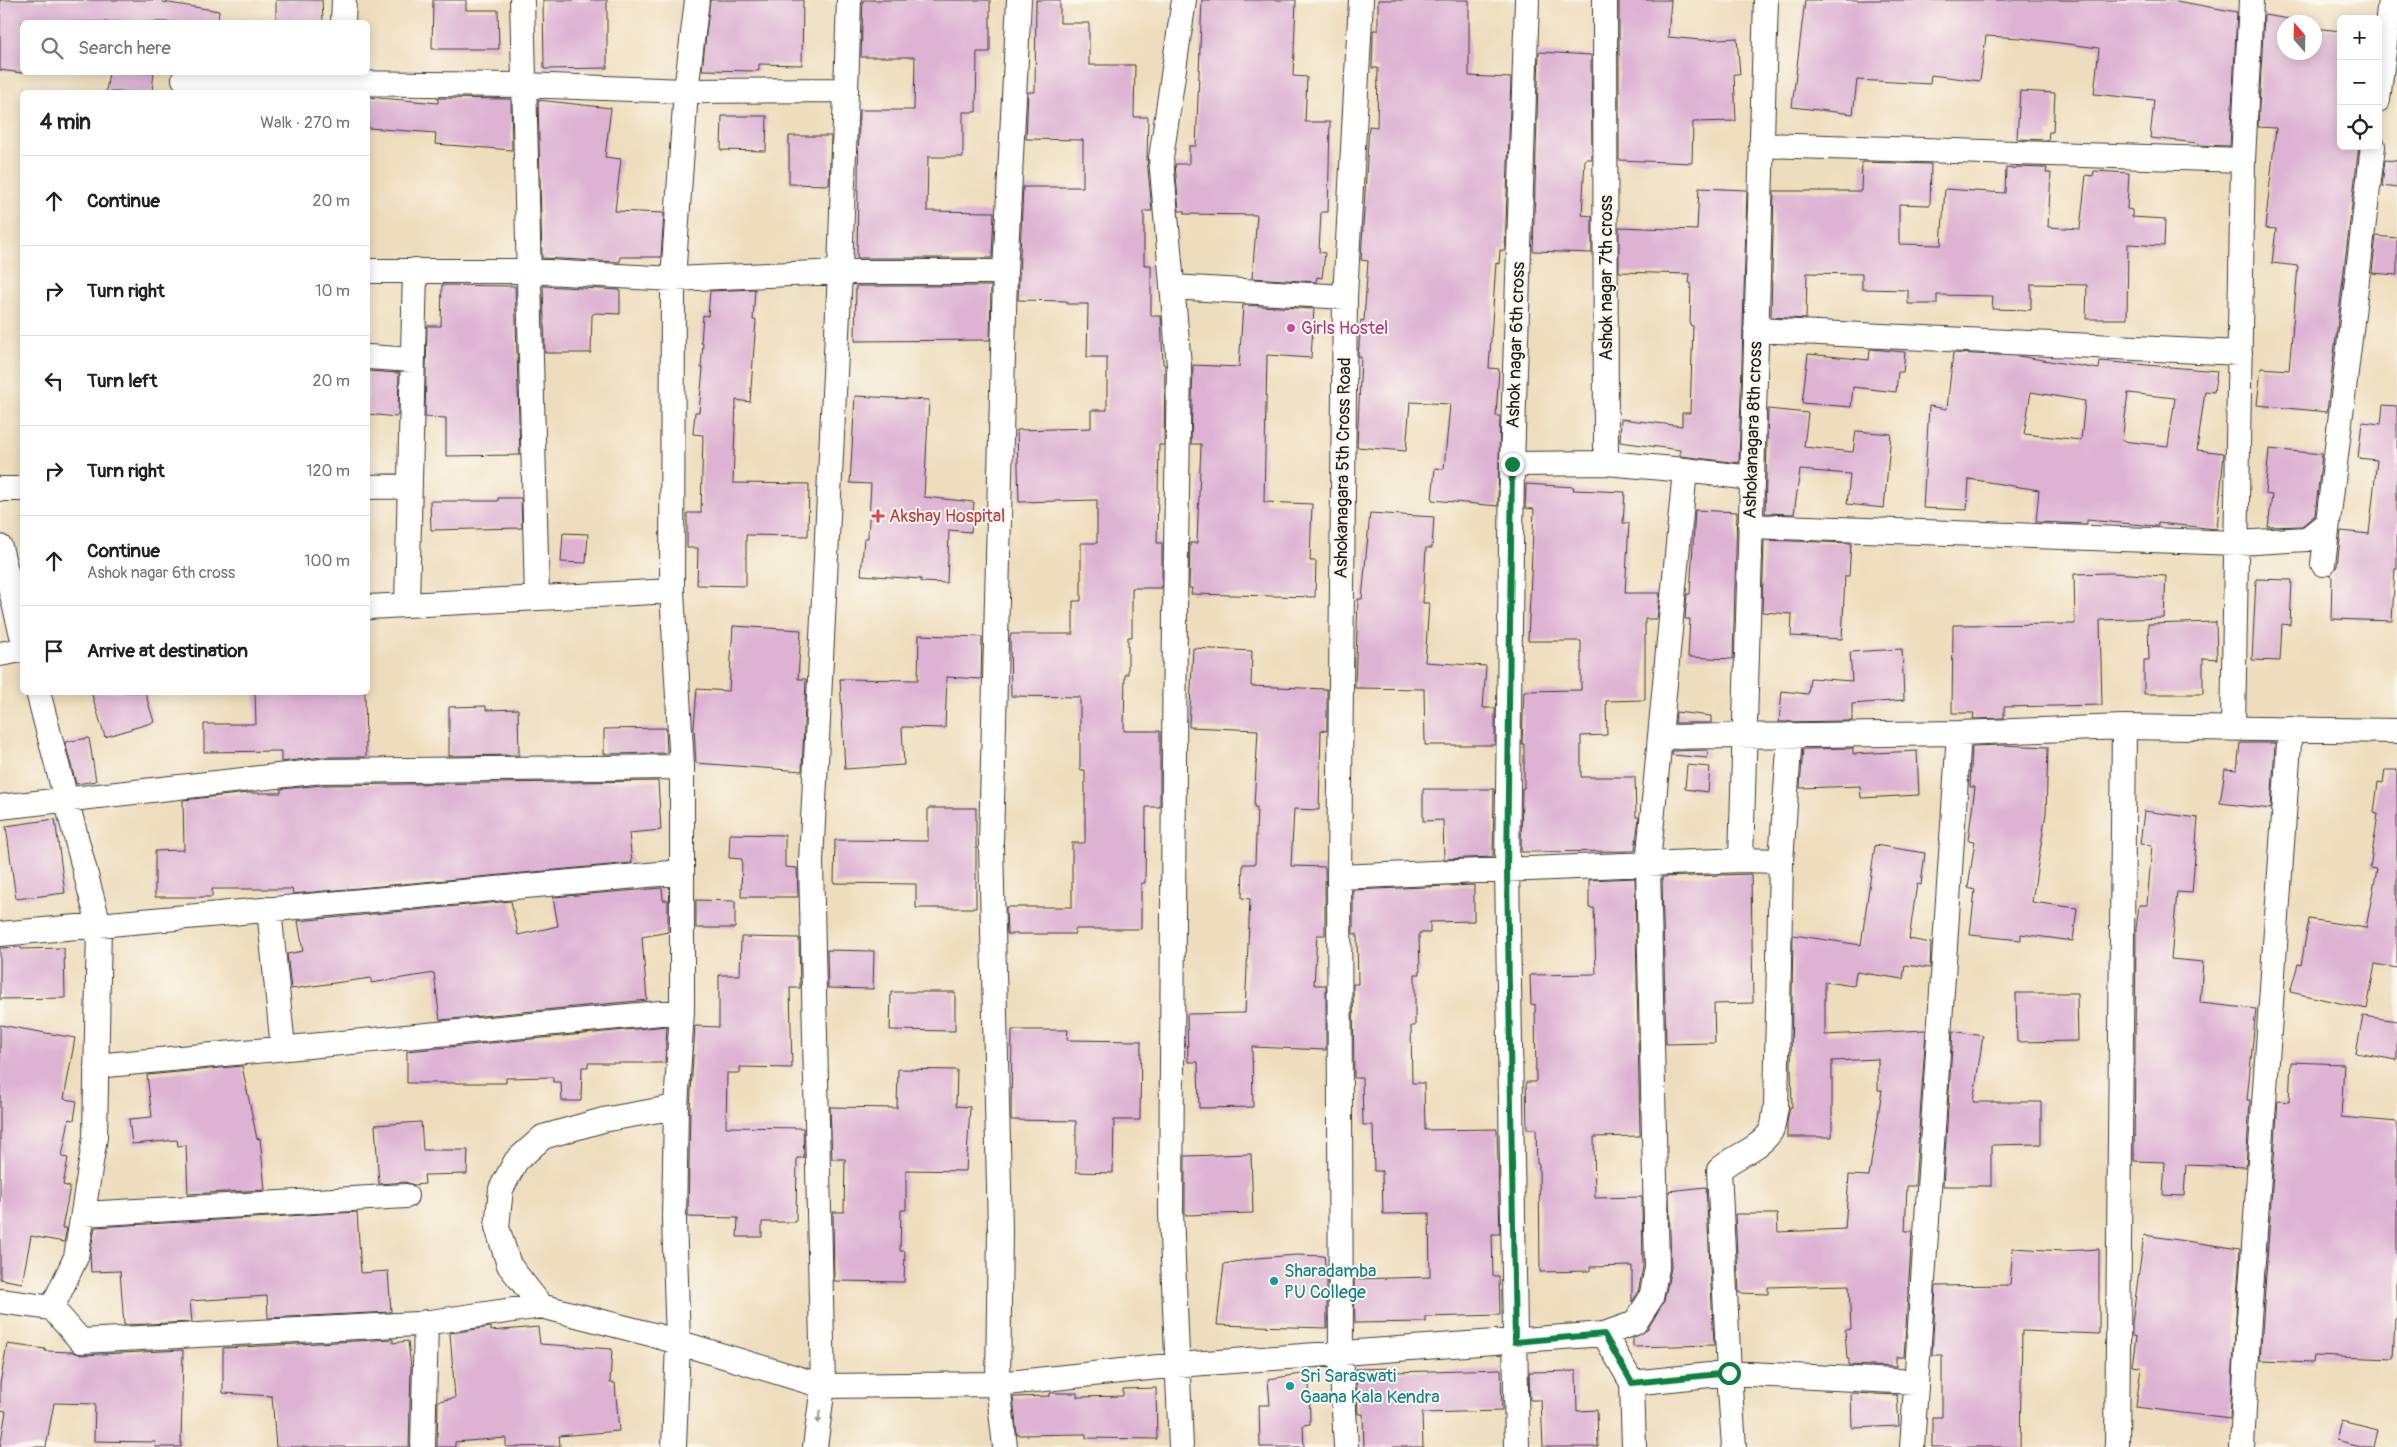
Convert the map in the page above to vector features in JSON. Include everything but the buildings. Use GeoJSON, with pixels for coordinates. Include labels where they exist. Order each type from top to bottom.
{"type":"FeatureCollection","features":[{"type":"Feature","properties":{"kind":"street"},"geometry":{"type":"LineString","coordinates":[[343,20],[344,0]]}},
{"type":"Feature","properties":{"kind":"street"},"geometry":{"type":"LineString","coordinates":[[522,0],[536,598]]}},
{"type":"Feature","properties":{"kind":"street"},"geometry":{"type":"LineString","coordinates":[[674,1447],[678,1342],[674,1219],[676,1107],[682,1011],[682,767],[672,591],[673,279],[686,91],[697,0]]}},
{"type":"Feature","properties":{"kind":"street"},"geometry":{"type":"LineString","coordinates":[[815,1447],[823,1386],[811,862],[840,272],[849,0]]}},
{"type":"Feature","properties":{"kind":"street"},"geometry":{"type":"LineString","coordinates":[[1005,1447],[998,1384],[1000,1230],[991,844],[1005,272],[1020,0]]}},
{"type":"Feature","properties":{"kind":"street"},"geometry":{"type":"LineString","coordinates":[[1181,1447],[1172,1204],[1175,620],[1179,365],[1161,158],[1184,0]]}},
{"type":"Feature","properties":{"kind":"street","name":"Ashokanagara 5th Cross Road"},"geometry":{"type":"LineString","coordinates":[[1346,1447],[1341,1354],[1339,877],[1345,297],[1361,0]]}},
{"type":"Feature","properties":{"kind":"street","name":"Ashok nagar 6th cross"},"geometry":{"type":"LineString","coordinates":[[1517,1447],[1507,870],[1512,464],[1526,0]]}},
{"type":"Feature","properties":{"kind":"street","name":"Ashok nagar 7th cross"},"geometry":{"type":"LineString","coordinates":[[1605,0],[1606,463]]}},
{"type":"Feature","properties":{"kind":"street","name":"Ashokanagara 8th cross"},"geometry":{"type":"LineString","coordinates":[[1741,860],[1766,0]]}},
{"type":"Feature","properties":{"kind":"street"},"geometry":{"type":"LineString","coordinates":[[2233,728],[2243,160],[2251,0]]}},
{"type":"Feature","properties":{"kind":"street"},"geometry":{"type":"LineString","coordinates":[[2382,67],[2390,0]]}},
{"type":"Feature","properties":{"kind":"street"},"geometry":{"type":"LineString","coordinates":[[184,78],[339,83],[523,85],[686,91],[846,90]]}},
{"type":"Feature","properties":{"kind":"street"},"geometry":{"type":"LineString","coordinates":[[1761,144],[2243,160]]}},
{"type":"Feature","properties":{"kind":"street"},"geometry":{"type":"LineString","coordinates":[[2323,564],[2373,150]]}},
{"type":"Feature","properties":{"kind":"street"},"geometry":{"type":"LineString","coordinates":[[407,605],[415,270]]}},
{"type":"Feature","properties":{"kind":"street"},"geometry":{"type":"LineString","coordinates":[[370,271],[528,271],[673,279],[840,272],[1005,272]]}},
{"type":"Feature","properties":{"kind":"street"},"geometry":{"type":"LineString","coordinates":[[1172,288],[1345,297]]}},
{"type":"Feature","properties":{"kind":"street"},"geometry":{"type":"LineString","coordinates":[[1756,330],[2240,353]]}},
{"type":"Feature","properties":{"kind":"street"},"geometry":{"type":"LineString","coordinates":[[370,357],[413,360]]}},
{"type":"Feature","properties":{"kind":"street"},"geometry":{"type":"LineString","coordinates":[[1512,464],[1606,463],[1751,478]]}},
{"type":"Feature","properties":{"kind":"street"},"geometry":{"type":"LineString","coordinates":[[0,1301],[52,1308],[81,1341],[426,1322],[541,1306],[678,1342],[823,1386],[998,1384],[1177,1365],[1515,1342],[1604,1334],[1635,1323],[1651,1298],[1657,1268],[1648,864],[1685,470]]}},
{"type":"Feature","properties":{"kind":"street"},"geometry":{"type":"LineString","coordinates":[[370,487],[410,486]]}},
{"type":"Feature","properties":{"kind":"street"},"geometry":{"type":"LineString","coordinates":[[0,489],[20,488]]}},
{"type":"Feature","properties":{"kind":"street"},"geometry":{"type":"LineString","coordinates":[[1750,526],[2237,543],[2307,539],[2327,523]]}},
{"type":"Feature","properties":{"kind":"street"},"geometry":{"type":"LineString","coordinates":[[0,547],[20,627]]}},
{"type":"Feature","properties":{"kind":"street"},"geometry":{"type":"LineString","coordinates":[[370,607],[672,591]]}},
{"type":"Feature","properties":{"kind":"street"},"geometry":{"type":"LineString","coordinates":[[0,654],[20,650]]}},
{"type":"Feature","properties":{"kind":"street"},"geometry":{"type":"LineString","coordinates":[[39,695],[68,800],[99,925],[95,1137],[76,1257],[52,1308]]}},
{"type":"Feature","properties":{"kind":"street"},"geometry":{"type":"LineString","coordinates":[[1661,737],[1959,733],[2124,727],[2397,731]]}},
{"type":"Feature","properties":{"kind":"street"},"geometry":{"type":"LineString","coordinates":[[2117,1447],[2124,727]]}},
{"type":"Feature","properties":{"kind":"street"},"geometry":{"type":"LineString","coordinates":[[2242,1447],[2248,1333],[2290,729]]}},
{"type":"Feature","properties":{"kind":"street"},"geometry":{"type":"LineString","coordinates":[[1912,1447],[1959,733]]}},
{"type":"Feature","properties":{"kind":"street"},"geometry":{"type":"LineString","coordinates":[[1734,1447],[1719,1170],[1728,1162],[1757,1145],[1771,1131],[1776,1108],[1780,861],[1790,735]]}},
{"type":"Feature","properties":{"kind":"street"},"geometry":{"type":"LineString","coordinates":[[0,806],[322,771],[682,767]]}},
{"type":"Feature","properties":{"kind":"street"},"geometry":{"type":"LineString","coordinates":[[1339,877],[1741,860],[1780,861]]}},
{"type":"Feature","properties":{"kind":"street"},"geometry":{"type":"LineString","coordinates":[[0,934],[681,872]]}},
{"type":"Feature","properties":{"kind":"street"},"geometry":{"type":"LineString","coordinates":[[269,909],[283,1048]]}},
{"type":"Feature","properties":{"kind":"street"},"geometry":{"type":"LineString","coordinates":[[96,1066],[682,1011]]}},
{"type":"Feature","properties":{"kind":"street"},"geometry":{"type":"LineString","coordinates":[[541,1306],[509,1265],[497,1227],[501,1190],[516,1161],[543,1137],[603,1120],[676,1107]]}},
{"type":"Feature","properties":{"kind":"street"},"geometry":{"type":"LineString","coordinates":[[83,1214],[406,1196]]}},
{"type":"Feature","properties":{"kind":"street"},"geometry":{"type":"LineString","coordinates":[[423,1447],[426,1322]]}},
{"type":"Feature","properties":{"kind":"street"},"geometry":{"type":"LineString","coordinates":[[1604,1334],[1632,1383],[1634,1447]]}},
{"type":"Feature","properties":{"kind":"street"},"geometry":{"type":"LineString","coordinates":[[1632,1383],[1729,1373],[1916,1382]]}},
{"type":"Feature","properties":{"kind":"place","name":"Girls Hostel"},"geometry":{"type":"Point","coordinates":[1291,328]}},
{"type":"Feature","properties":{"kind":"place","name":"Akshay Hospital"},"geometry":{"type":"Point","coordinates":[878,516]}},
{"type":"Feature","properties":{"kind":"place","name":"Sharadamba PU College"},"geometry":{"type":"Point","coordinates":[1274,1281]}},
{"type":"Feature","properties":{"kind":"place","name":"Sri Saraswati Gaana Kala Kendra"},"geometry":{"type":"Point","coordinates":[1290,1386]}},
{"type":"Feature","properties":{"kind":"route"},"geometry":{"type":"LineString","coordinates":[[1512,464],[1507,870],[1515,1342],[1604,1334],[1632,1383],[1729,1373]]}}]}
